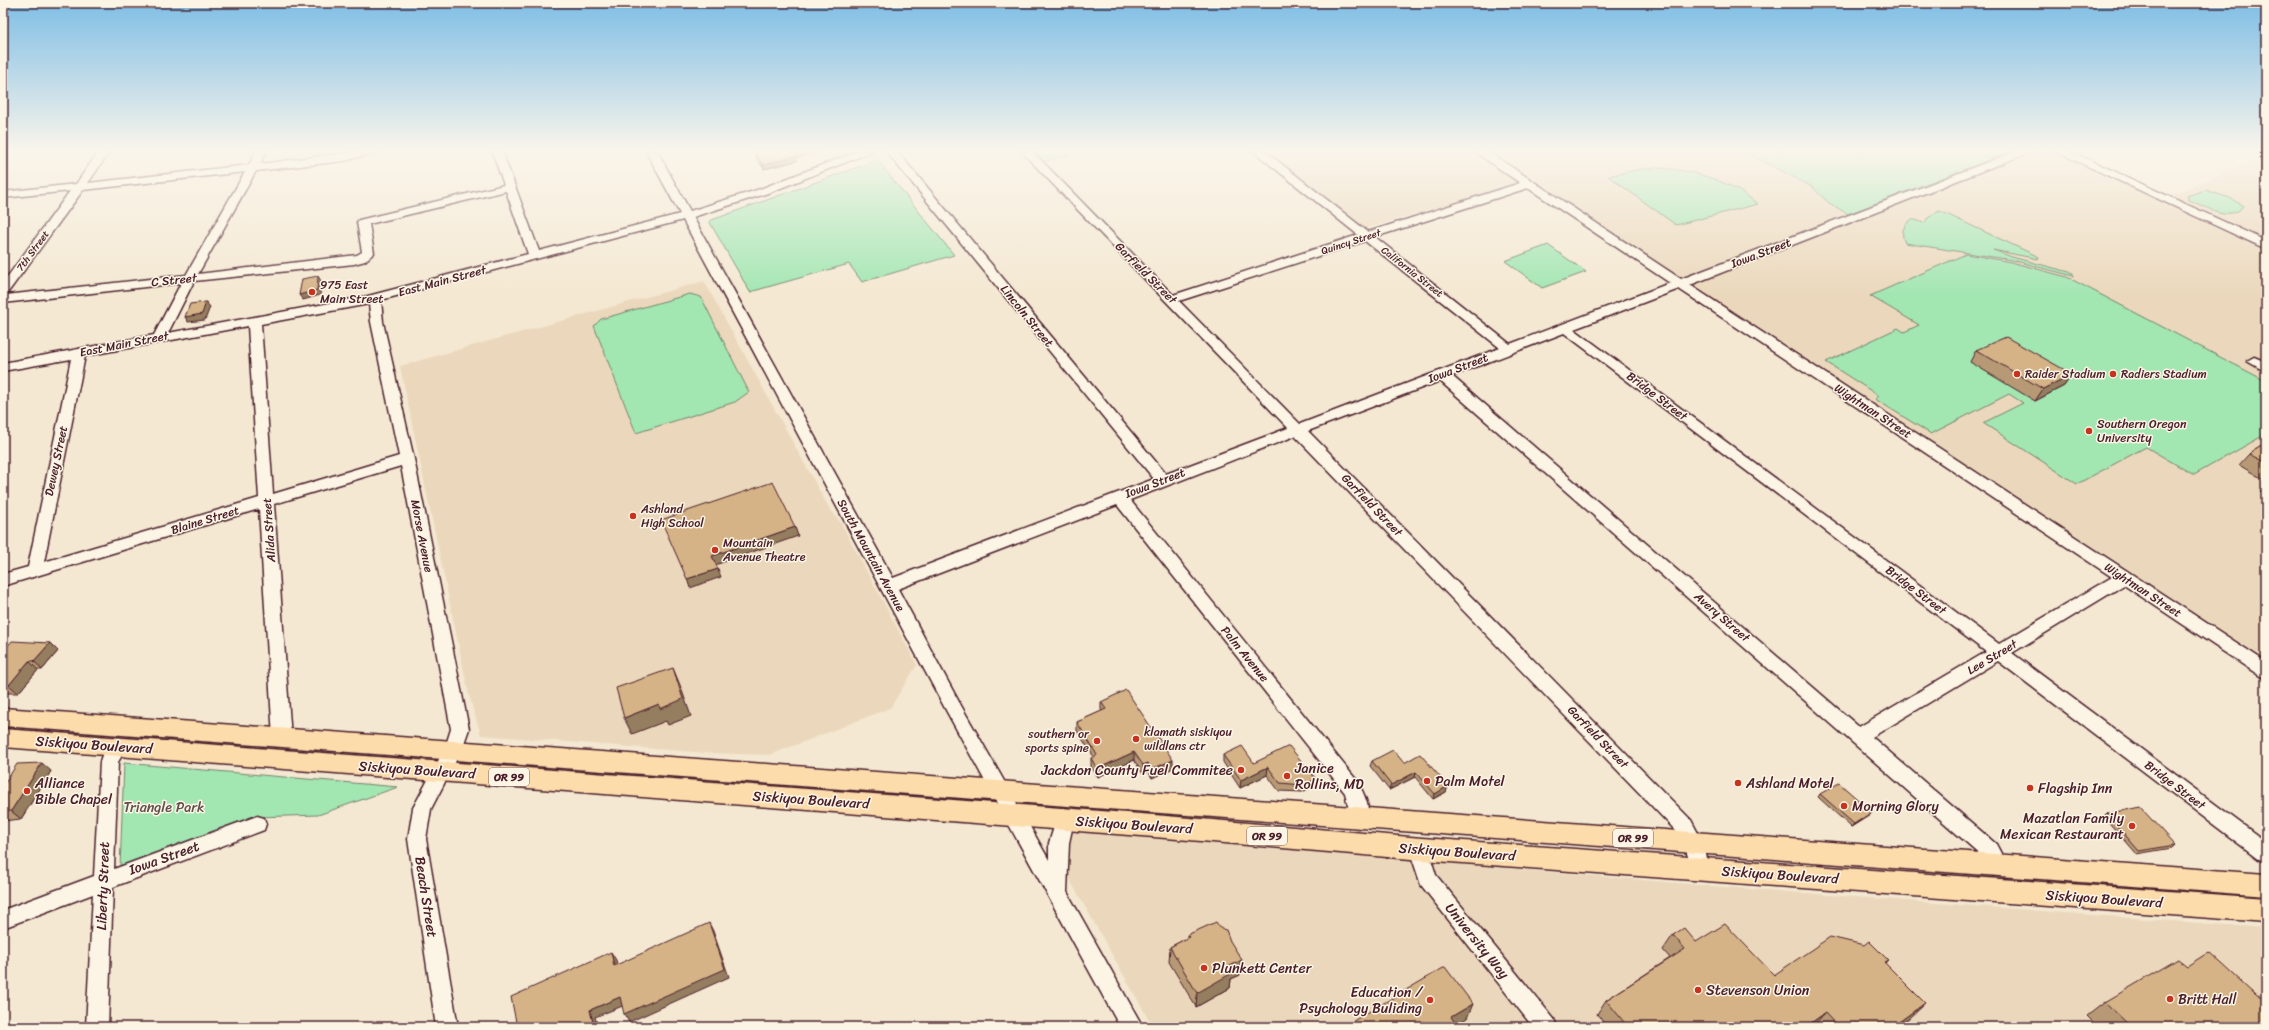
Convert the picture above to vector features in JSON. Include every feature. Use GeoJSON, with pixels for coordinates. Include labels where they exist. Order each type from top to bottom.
{"type":"FeatureCollection","features":[{"type":"Feature","properties":{"kind":"main road","name":"Siskiyou Boulevard"},"geometry":{"type":"LineString","coordinates":[[3,717],[1359,816],[2266,885]]}},
{"type":"Feature","properties":{"kind":"main road","name":"Siskiyou Boulevard"},"geometry":{"type":"LineString","coordinates":[[3,738],[1154,826],[1419,849],[2266,910]]}},
{"type":"Feature","properties":{"kind":"street","name":"7th Street"},"geometry":{"type":"LineString","coordinates":[[3,292],[70,199]]}},
{"type":"Feature","properties":{"kind":"street"},"geometry":{"type":"LineString","coordinates":[[160,338],[190,278],[235,199]]}},
{"type":"Feature","properties":{"kind":"street","name":"C Street"},"geometry":{"type":"LineString","coordinates":[[3,298],[361,258],[368,253],[363,222],[459,199]]}},
{"type":"Feature","properties":{"kind":"street"},"geometry":{"type":"LineString","coordinates":[[514,199],[535,256]]}},
{"type":"Feature","properties":{"kind":"street","name":"South Mountain Avenue"},"geometry":{"type":"LineString","coordinates":[[677,199],[889,586],[953,708],[1016,816],[1132,1027]]}},
{"type":"Feature","properties":{"kind":"street","name":"East Main Street"},"geometry":{"type":"LineString","coordinates":[[3,368],[375,298],[686,216],[737,199]]}},
{"type":"Feature","properties":{"kind":"street","name":"Lincoln Street"},"geometry":{"type":"LineString","coordinates":[[931,199],[1163,480]]}},
{"type":"Feature","properties":{"kind":"street","name":"Garfield Street"},"geometry":{"type":"LineString","coordinates":[[1073,199],[1684,826],[1692,842],[1701,869]]}},
{"type":"Feature","properties":{"kind":"street","name":"California Street"},"geometry":{"type":"LineString","coordinates":[[1319,199],[1509,349]]}},
{"type":"Feature","properties":{"kind":"street","name":"Quincy Street"},"geometry":{"type":"LineString","coordinates":[[1172,299],[1482,199]]}},
{"type":"Feature","properties":{"kind":"street","name":"Wightman Street"},"geometry":{"type":"LineString","coordinates":[[1552,199],[2266,671]]}},
{"type":"Feature","properties":{"kind":"street","name":"Iowa Street"},"geometry":{"type":"LineString","coordinates":[[889,586],[1163,480],[1902,199]]}},
{"type":"Feature","properties":{"kind":"street"},"geometry":{"type":"LineString","coordinates":[[2165,199],[2266,245]]}},
{"type":"Feature","properties":{"kind":"street","name":"Morse Avenue"},"geometry":{"type":"LineString","coordinates":[[375,298],[378,322],[458,716],[459,735],[441,771]]}},
{"type":"Feature","properties":{"kind":"street","name":"Alida Street"},"geometry":{"type":"LineString","coordinates":[[254,321],[282,738]]}},
{"type":"Feature","properties":{"kind":"street","name":"Bridge Street"},"geometry":{"type":"LineString","coordinates":[[1565,328],[2000,652],[2266,853]]}},
{"type":"Feature","properties":{"kind":"street","name":"Dewey Street"},"geometry":{"type":"LineString","coordinates":[[35,570],[53,474],[79,353]]}},
{"type":"Feature","properties":{"kind":"street"},"geometry":{"type":"LineString","coordinates":[[2254,361],[2266,368]]}},
{"type":"Feature","properties":{"kind":"street","name":"Avery Street"},"geometry":{"type":"LineString","coordinates":[[1442,375],[1989,850],[1997,865]]}},
{"type":"Feature","properties":{"kind":"street","name":"Blaine Street"},"geometry":{"type":"LineString","coordinates":[[3,580],[407,459]]}},
{"type":"Feature","properties":{"kind":"street","name":"Palm Avenue"},"geometry":{"type":"LineString","coordinates":[[1119,497],[1352,788],[1358,802],[1359,816]]}},
{"type":"Feature","properties":{"kind":"street","name":"Lee Street"},"geometry":{"type":"LineString","coordinates":[[1859,736],[2124,578]]}},
{"type":"Feature","properties":{"kind":"street","name":"Liberty Street"},"geometry":{"type":"LineString","coordinates":[[97,1027],[109,762],[110,757],[118,747]]}},
{"type":"Feature","properties":{"kind":"street","name":"Beach Street"},"geometry":{"type":"LineString","coordinates":[[441,771],[422,808],[419,818],[417,839],[447,1027]]}},
{"type":"Feature","properties":{"kind":"street"},"geometry":{"type":"LineString","coordinates":[[1058,893],[1059,843],[1065,820]]}},
{"type":"Feature","properties":{"kind":"street","name":"Iowa Street"},"geometry":{"type":"LineString","coordinates":[[3,919],[257,824]]}},
{"type":"Feature","properties":{"kind":"street","name":"University Way"},"geometry":{"type":"LineString","coordinates":[[1419,849],[1428,879],[1546,1027]]}},
{"type":"Feature","properties":{"kind":"shaded area","name":"Southern Oregon University"},"geometry":{"type":"Polygon","coordinates":[[[1325,199],[1466,199],[1364,229],[1325,199]]]}},
{"type":"Feature","properties":{"kind":"shaded area","name":"Southern Oregon University"},"geometry":{"type":"Polygon","coordinates":[[[1560,199],[2164,199],[2266,246],[2266,664],[1560,199]]]}},
{"type":"Feature","properties":{"kind":"shaded area"},"geometry":{"type":"Polygon","coordinates":[[[2178,199],[2266,199],[2266,240],[2178,199]]]}},
{"type":"Feature","properties":{"kind":"shaded area","name":"Ashland High School"},"geometry":{"type":"Polygon","coordinates":[[[704,281],[829,508],[841,523],[917,665],[890,708],[770,755],[705,753],[481,735],[469,695],[400,366],[704,281]]]}},
{"type":"Feature","properties":{"kind":"shaded area"},"geometry":{"type":"Polygon","coordinates":[[[1079,831],[1724,887],[2266,928],[2266,1027],[1153,1027],[1066,873],[1067,840],[1072,834],[1079,831]]]}},
{"type":"Feature","properties":{"kind":"green space"},"geometry":{"type":"Polygon","coordinates":[[[769,199],[909,199],[954,255],[862,282],[849,264],[750,292],[709,221],[769,199]]]}},
{"type":"Feature","properties":{"kind":"green space"},"geometry":{"type":"Polygon","coordinates":[[[1640,199],[1751,199],[1758,204],[1676,225],[1640,199]]]}},
{"type":"Feature","properties":{"kind":"green space"},"geometry":{"type":"Polygon","coordinates":[[[1825,199],[1887,199],[1848,214],[1825,199]]]}},
{"type":"Feature","properties":{"kind":"green space"},"geometry":{"type":"Polygon","coordinates":[[[2232,199],[2243,206],[2238,211],[2225,213],[2217,212],[2189,200],[2232,199]]]}},
{"type":"Feature","properties":{"kind":"green space"},"geometry":{"type":"Polygon","coordinates":[[[1940,211],[2039,257],[2038,259],[1993,250],[2012,257],[2073,273],[2073,276],[2012,260],[1905,243],[1903,239],[1903,230],[1912,219],[1924,223],[1931,215],[1940,211]]]}},
{"type":"Feature","properties":{"kind":"green space"},"geometry":{"type":"Polygon","coordinates":[[[1548,245],[1586,272],[1542,288],[1505,261],[1548,245]]]}},
{"type":"Feature","properties":{"kind":"green space","name":"Radiers Stadium"},"geometry":{"type":"Polygon","coordinates":[[[1966,254],[2011,262],[2067,277],[2266,381],[2266,434],[2194,475],[2146,447],[2077,484],[1983,423],[2023,403],[2009,394],[1931,434],[1875,399],[1879,396],[1826,362],[1898,328],[1904,332],[1919,325],[1870,296],[1966,254]]]}},
{"type":"Feature","properties":{"kind":"green space"},"geometry":{"type":"Polygon","coordinates":[[[690,294],[701,297],[749,392],[735,402],[636,433],[594,326],[601,319],[690,294]]]}},
{"type":"Feature","properties":{"kind":"green space","name":"Triangle Park"},"geometry":{"type":"Polygon","coordinates":[[[124,763],[398,787],[318,815],[257,817],[120,868],[124,763]]]}},
{"type":"Feature","properties":{"kind":"building"},"geometry":{"type":"Polygon","coordinates":[[[318,276],[317,290],[299,295],[302,279],[318,276]]]}},
{"type":"Feature","properties":{"kind":"building"},"geometry":{"type":"Polygon","coordinates":[[[206,302],[202,314],[185,317],[190,304],[206,302]]]}},
{"type":"Feature","properties":{"kind":"building"},"geometry":{"type":"Polygon","coordinates":[[[2006,337],[2072,374],[2043,389],[1976,350],[2006,337]]]}},
{"type":"Feature","properties":{"kind":"building"},"geometry":{"type":"Polygon","coordinates":[[[2266,443],[2266,463],[2249,454],[2266,443]]]}},
{"type":"Feature","properties":{"kind":"building","name":"Mountain Avenue Theatre"},"geometry":{"type":"Polygon","coordinates":[[[773,482],[795,527],[712,556],[718,569],[687,579],[661,520],[773,482]]]}},
{"type":"Feature","properties":{"kind":"building"},"geometry":{"type":"Polygon","coordinates":[[[12,641],[50,643],[34,661],[29,661],[9,685],[3,684],[3,651],[12,641]]]}},
{"type":"Feature","properties":{"kind":"building"},"geometry":{"type":"Polygon","coordinates":[[[673,668],[683,699],[660,709],[659,704],[624,718],[616,688],[673,668]]]}},
{"type":"Feature","properties":{"kind":"building"},"geometry":{"type":"Polygon","coordinates":[[[1126,690],[1173,760],[1152,769],[1148,763],[1143,765],[1134,752],[1097,769],[1091,758],[1097,755],[1077,722],[1106,709],[1101,702],[1126,690]]]}},
{"type":"Feature","properties":{"kind":"building"},"geometry":{"type":"Polygon","coordinates":[[[1242,746],[1254,763],[1289,746],[1316,779],[1303,785],[1280,783],[1268,767],[1241,780],[1223,755],[1242,746]]]}},
{"type":"Feature","properties":{"kind":"building"},"geometry":{"type":"Polygon","coordinates":[[[1393,750],[1404,763],[1420,754],[1448,786],[1435,794],[1416,772],[1391,785],[1372,761],[1393,750]]]}},
{"type":"Feature","properties":{"kind":"building"},"geometry":{"type":"Polygon","coordinates":[[[42,763],[11,811],[3,812],[3,786],[17,764],[42,763]]]}},
{"type":"Feature","properties":{"kind":"building","name":"Morning Glory"},"geometry":{"type":"Polygon","coordinates":[[[1839,783],[1872,812],[1854,824],[1820,794],[1839,783]]]}},
{"type":"Feature","properties":{"kind":"building","name":"Mazatlan Family Mexican Restaurant"},"geometry":{"type":"Polygon","coordinates":[[[2140,807],[2175,845],[2139,851],[2107,814],[2140,807]]]}},
{"type":"Feature","properties":{"kind":"building","name":"Plunkett Center"},"geometry":{"type":"Polygon","coordinates":[[[1216,922],[1221,929],[1226,930],[1230,941],[1242,960],[1228,967],[1232,973],[1197,993],[1170,947],[1189,937],[1187,935],[1216,922]]]}},
{"type":"Feature","properties":{"kind":"building"},"geometry":{"type":"Polygon","coordinates":[[[709,923],[725,969],[624,1014],[620,997],[590,1010],[594,1027],[517,1027],[511,997],[611,952],[614,966],[709,923]]]}},
{"type":"Feature","properties":{"kind":"building","name":"Stevenson Union"},"geometry":{"type":"Polygon","coordinates":[[[1725,924],[1774,975],[1830,937],[1864,945],[1869,941],[1888,960],[1884,962],[1925,1003],[1892,1027],[1838,1027],[1825,1013],[1805,1027],[1628,1027],[1606,1000],[1685,949],[1673,935],[1684,928],[1696,942],[1725,924]]]}},
{"type":"Feature","properties":{"kind":"building","name":"Britt Hall"},"geometry":{"type":"Polygon","coordinates":[[[2209,952],[2266,1004],[2266,1027],[2131,1027],[2105,1002],[2178,959],[2187,966],[2209,952]]]}},
{"type":"Feature","properties":{"kind":"building","name":"Education / Psychology Buliding"},"geometry":{"type":"Polygon","coordinates":[[[1445,967],[1473,1004],[1451,1017],[1456,1024],[1451,1027],[1343,1027],[1445,967]]]}},
{"type":"Feature","properties":{"kind":"place","name":"975 East Main Street"},"geometry":{"type":"Point","coordinates":[312,292]}},
{"type":"Feature","properties":{"kind":"place","name":"Raider Stadium"},"geometry":{"type":"Point","coordinates":[2017,374]}},
{"type":"Feature","properties":{"kind":"place","name":"Radiers Stadium"},"geometry":{"type":"Point","coordinates":[2113,374]}},
{"type":"Feature","properties":{"kind":"place","name":"Southern Oregon University"},"geometry":{"type":"Point","coordinates":[2089,431]}},
{"type":"Feature","properties":{"kind":"place","name":"Ashland High School"},"geometry":{"type":"Point","coordinates":[633,516]}},
{"type":"Feature","properties":{"kind":"place","name":"Mountain Avenue Theatre"},"geometry":{"type":"Point","coordinates":[715,550]}},
{"type":"Feature","properties":{"kind":"place","name":"klamath siskiyou wildlans ctr"},"geometry":{"type":"Point","coordinates":[1136,739]}},
{"type":"Feature","properties":{"kind":"place","name":"southern or sports spine"},"geometry":{"type":"Point","coordinates":[1097,741]}},
{"type":"Feature","properties":{"kind":"place","name":"Jackdon County Fuel Commitee"},"geometry":{"type":"Point","coordinates":[1241,770]}},
{"type":"Feature","properties":{"kind":"place","name":"Janice Rollins, MD"},"geometry":{"type":"Point","coordinates":[1287,776]}},
{"type":"Feature","properties":{"kind":"place","name":"Palm Motel"},"geometry":{"type":"Point","coordinates":[1427,781]}},
{"type":"Feature","properties":{"kind":"place","name":"Ashland Motel"},"geometry":{"type":"Point","coordinates":[1738,783]}},
{"type":"Feature","properties":{"kind":"place","name":"Flagship Inn"},"geometry":{"type":"Point","coordinates":[2030,788]}},
{"type":"Feature","properties":{"kind":"place","name":"Alliance Bible Chapel"},"geometry":{"type":"Point","coordinates":[27,791]}},
{"type":"Feature","properties":{"kind":"place","name":"Morning Glory"},"geometry":{"type":"Point","coordinates":[1844,806]}},
{"type":"Feature","properties":{"kind":"place","name":"Mazatlan Family Mexican Restaurant"},"geometry":{"type":"Point","coordinates":[2132,826]}},
{"type":"Feature","properties":{"kind":"place","name":"Plunkett Center"},"geometry":{"type":"Point","coordinates":[1204,968]}},
{"type":"Feature","properties":{"kind":"place","name":"Stevenson Union"},"geometry":{"type":"Point","coordinates":[1698,990]}},
{"type":"Feature","properties":{"kind":"place","name":"Britt Hall"},"geometry":{"type":"Point","coordinates":[2170,999]}},
{"type":"Feature","properties":{"kind":"place","name":"Education / Psychology Buliding"},"geometry":{"type":"Point","coordinates":[1430,1000]}}]}
